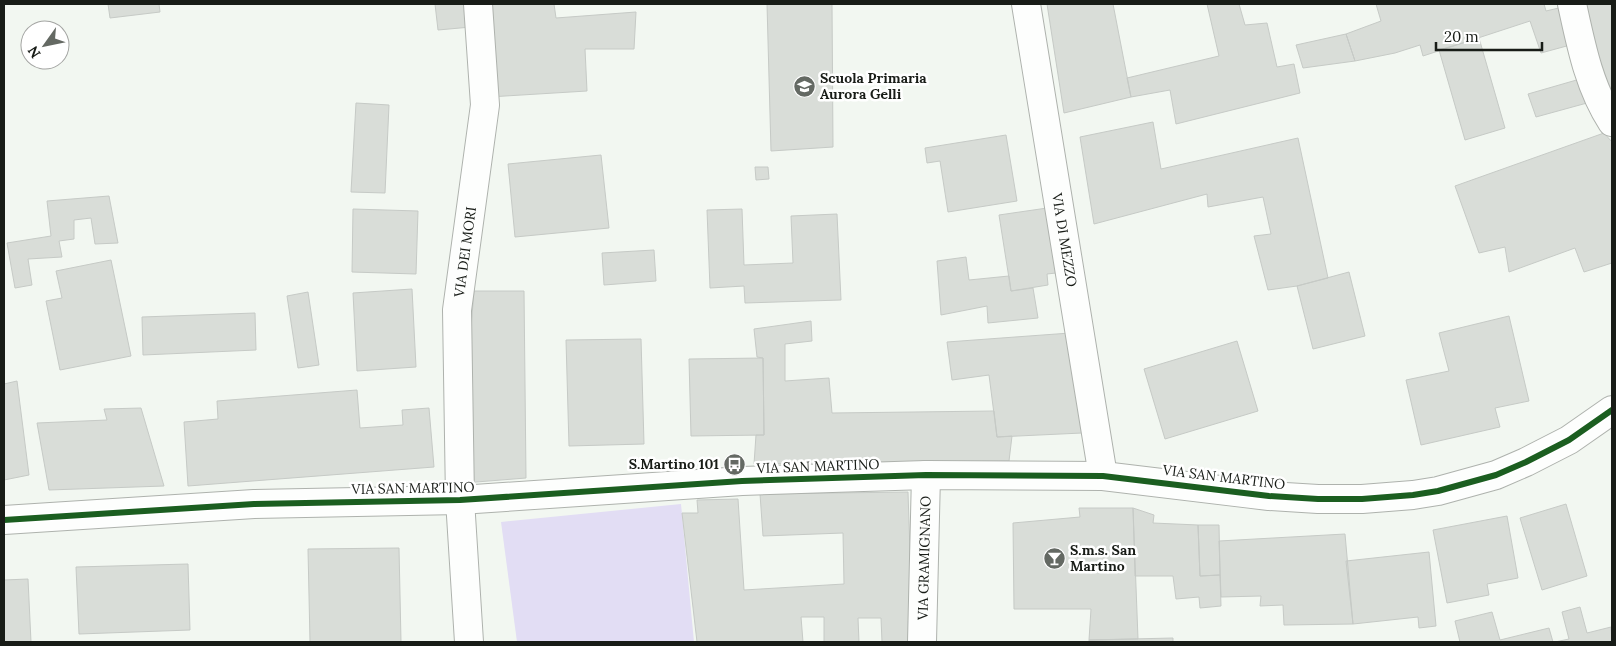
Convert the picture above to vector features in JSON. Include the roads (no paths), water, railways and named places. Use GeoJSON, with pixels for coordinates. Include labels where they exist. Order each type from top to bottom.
{"type":"FeatureCollection","features":[{"type":"Feature","properties":{"kind":"street","name":"VIA DEI MORI"},"geometry":{"type":"LineString","coordinates":[[469,642],[460,500],[457,310],[485,105],[478,4]]}},
{"type":"Feature","properties":{"kind":"street","name":"VIA DI MEZZO"},"geometry":{"type":"LineString","coordinates":[[1026,4],[1102,476]]}},
{"type":"Feature","properties":{"kind":"street"},"geometry":{"type":"LineString","coordinates":[[1572,4],[1588,70],[1596,94],[1612,122]]}},
{"type":"Feature","properties":{"kind":"street","name":"VIA SAN MARTINO"},"geometry":{"type":"LineString","coordinates":[[4,520],[254,504],[460,500],[742,481],[926,475],[1102,476],[1224,491],[1318,499],[1362,499],[1413,495],[1466,484],[1496,475],[1569,440],[1612,410]]}},
{"type":"Feature","properties":{"kind":"street","name":"VIA GRAMIGNANO"},"geometry":{"type":"LineString","coordinates":[[922,642],[926,475]]}},
{"type":"Feature","properties":{"kind":"place","name":"Scuola Primaria Aurora Gelli"},"geometry":{"type":"Point","coordinates":[804,86]}},
{"type":"Feature","properties":{"kind":"place","name":"S.Martino 101"},"geometry":{"type":"Point","coordinates":[735,464]}},
{"type":"Feature","properties":{"kind":"place","name":"S.m.s. San Martino"},"geometry":{"type":"Point","coordinates":[1054,558]}}]}
